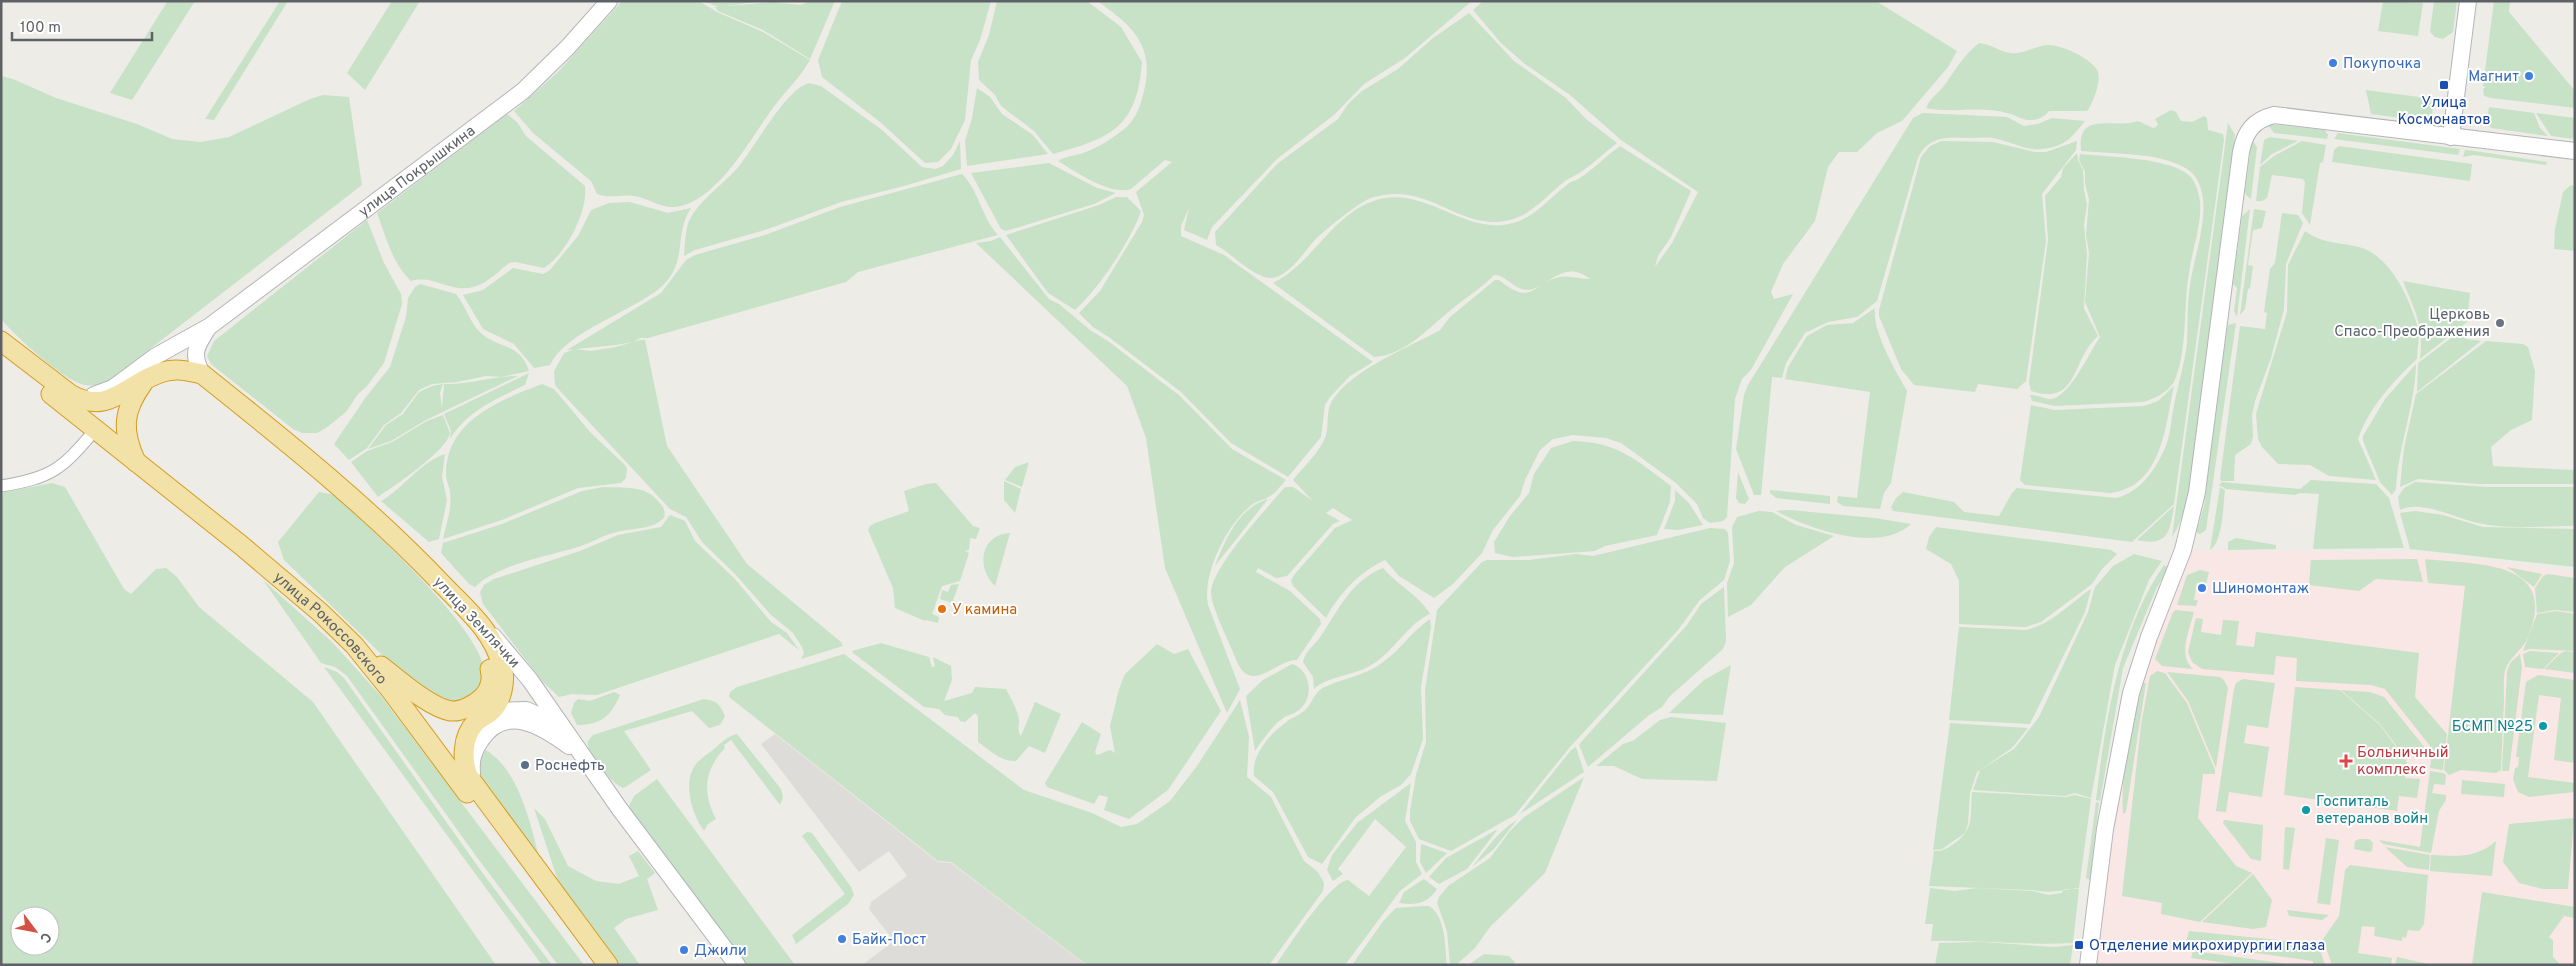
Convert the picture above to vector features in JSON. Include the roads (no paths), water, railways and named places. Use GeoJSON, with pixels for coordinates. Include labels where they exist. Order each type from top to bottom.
{"type":"FeatureCollection","features":[{"type":"Feature","properties":{"kind":"highway"},"geometry":{"type":"LineString","coordinates":[[1,340],[81,401],[94,403],[111,399],[164,371],[173,370],[202,374]]}},
{"type":"Feature","properties":{"kind":"highway","name":"улица Рокоссовского"},"geometry":{"type":"LineString","coordinates":[[1,354],[242,546],[322,613],[354,645],[392,692],[594,965]]}},
{"type":"Feature","properties":{"kind":"highway","name":"улица Землячки"},"geometry":{"type":"LineString","coordinates":[[202,374],[368,510],[486,629]]}},
{"type":"Feature","properties":{"kind":"highway"},"geometry":{"type":"LineString","coordinates":[[137,463],[128,442],[126,423],[133,396],[145,380]]}},
{"type":"Feature","properties":{"kind":"highway"},"geometry":{"type":"LineString","coordinates":[[354,645],[433,703],[451,711],[465,709],[481,699],[490,690],[492,674],[487,658],[457,600]]}},
{"type":"Feature","properties":{"kind":"highway"},"geometry":{"type":"LineString","coordinates":[[486,629],[503,667],[501,694],[492,711],[475,723],[463,756],[464,765],[474,787],[608,965]]}},
{"type":"Feature","properties":{"kind":"highway"},"geometry":{"type":"LineString","coordinates":[[392,692],[436,718],[450,722],[475,723]]}},
{"type":"Feature","properties":{"kind":"main road","name":"улица Покрышкина"},"geometry":{"type":"LineString","coordinates":[[210,326],[523,91],[568,47],[609,1]]}},
{"type":"Feature","properties":{"kind":"main road"},"geometry":{"type":"LineString","coordinates":[[2451,137],[2468,1]]}},
{"type":"Feature","properties":{"kind":"main road"},"geometry":{"type":"LineString","coordinates":[[2088,965],[2105,829],[2131,693],[2149,637],[2183,550],[2197,492],[2243,143],[2248,129],[2253,124],[2274,115],[2575,151]]}},
{"type":"Feature","properties":{"kind":"main road"},"geometry":{"type":"LineString","coordinates":[[202,374],[195,362],[195,350],[210,326]]}},
{"type":"Feature","properties":{"kind":"main road"},"geometry":{"type":"LineString","coordinates":[[70,394],[84,396],[104,392],[156,356],[210,326]]}},
{"type":"Feature","properties":{"kind":"main road","name":"улица Землячки"},"geometry":{"type":"LineString","coordinates":[[486,629],[501,643],[530,680],[559,724],[635,829],[737,965]]}},
{"type":"Feature","properties":{"kind":"main road"},"geometry":{"type":"LineString","coordinates":[[492,711],[526,710],[559,724]]}},
{"type":"Feature","properties":{"kind":"main road"},"geometry":{"type":"LineString","coordinates":[[474,787],[471,760],[475,750],[492,728],[502,722],[526,722],[539,726],[583,756]]}},
{"type":"Feature","properties":{"kind":"street"},"geometry":{"type":"LineString","coordinates":[[1,486],[32,481],[56,471],[95,430]]}},
{"type":"Feature","properties":{"kind":"place","name":"Покупочка"},"geometry":{"type":"Point","coordinates":[2333,63]}},
{"type":"Feature","properties":{"kind":"place","name":"Магнит"},"geometry":{"type":"Point","coordinates":[2529,76]}},
{"type":"Feature","properties":{"kind":"place","name":"Улица Космонавтов"},"geometry":{"type":"Point","coordinates":[2444,85]}},
{"type":"Feature","properties":{"kind":"place","name":"Церковь Спасо-Преображения"},"geometry":{"type":"Point","coordinates":[2500,323]}},
{"type":"Feature","properties":{"kind":"place","name":"Шиномонтаж"},"geometry":{"type":"Point","coordinates":[2202,588]}},
{"type":"Feature","properties":{"kind":"place","name":"У камина"},"geometry":{"type":"Point","coordinates":[942,609]}},
{"type":"Feature","properties":{"kind":"place","name":"БСМП №25"},"geometry":{"type":"Point","coordinates":[2543,726]}},
{"type":"Feature","properties":{"kind":"place","name":"Больничный комплекс"},"geometry":{"type":"Point","coordinates":[2346,761]}},
{"type":"Feature","properties":{"kind":"place","name":"Роснефть"},"geometry":{"type":"Point","coordinates":[525,765]}},
{"type":"Feature","properties":{"kind":"place","name":"Госпиталь ветеранов войн"},"geometry":{"type":"Point","coordinates":[2306,810]}},
{"type":"Feature","properties":{"kind":"place","name":"Байк-Пост"},"geometry":{"type":"Point","coordinates":[842,939]}},
{"type":"Feature","properties":{"kind":"place","name":"Отделение микрохирургии глаза"},"geometry":{"type":"Point","coordinates":[2079,945]}},
{"type":"Feature","properties":{"kind":"place","name":"Джили"},"geometry":{"type":"Point","coordinates":[684,950]}}]}
